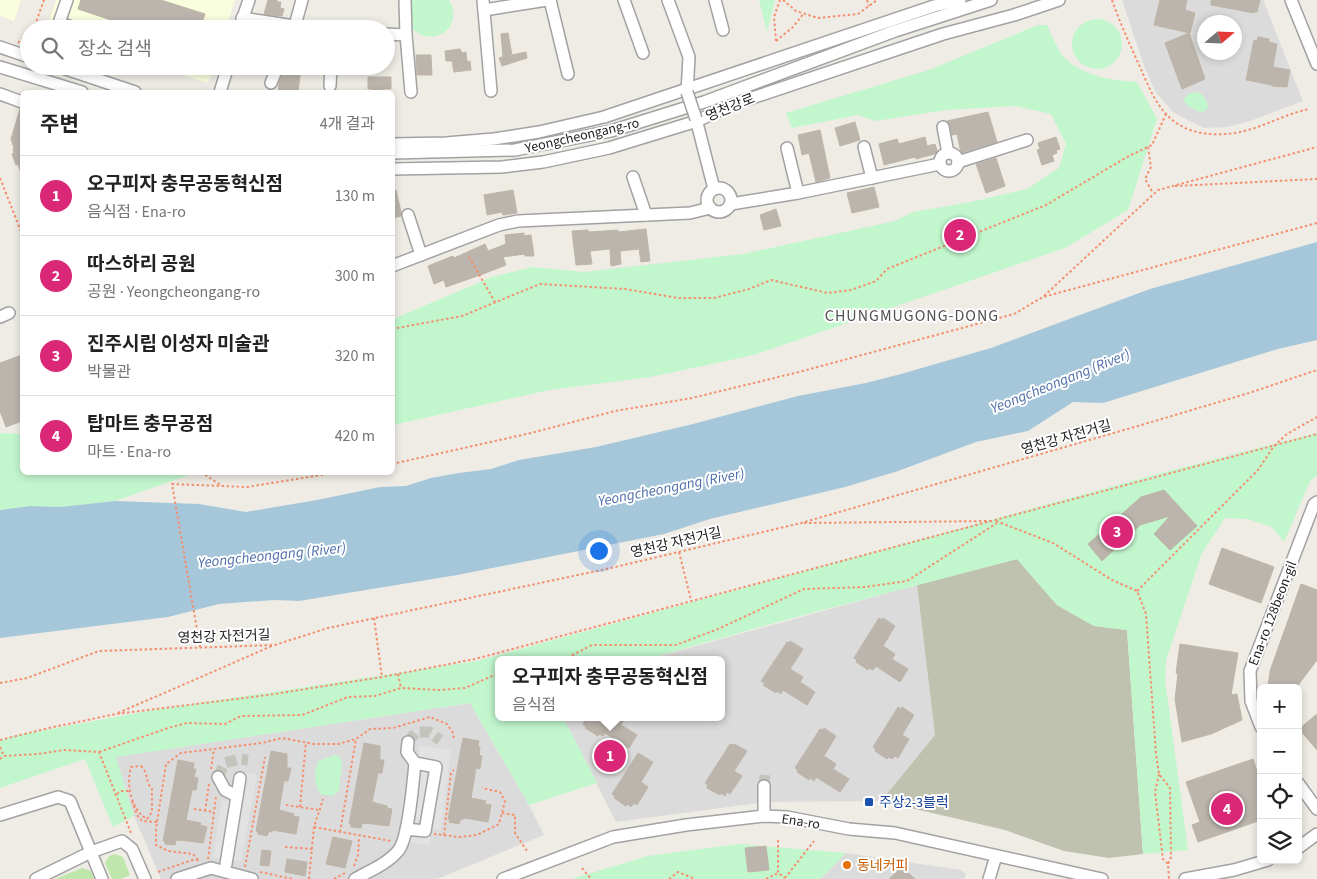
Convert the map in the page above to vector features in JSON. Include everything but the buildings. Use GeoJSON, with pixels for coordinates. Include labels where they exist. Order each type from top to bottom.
{"type":"FeatureCollection","features":[{"type":"Feature","properties":{"kind":"street"},"geometry":{"type":"LineString","coordinates":[[60,20],[67,0]]}},
{"type":"Feature","properties":{"kind":"street"},"geometry":{"type":"LineString","coordinates":[[242,20],[249,0]]}},
{"type":"Feature","properties":{"kind":"street"},"geometry":{"type":"LineString","coordinates":[[296,20],[302,0]]}},
{"type":"Feature","properties":{"kind":"street"},"geometry":{"type":"LineString","coordinates":[[405,0],[411,92]]}},
{"type":"Feature","properties":{"kind":"street"},"geometry":{"type":"LineString","coordinates":[[491,91],[483,5],[548,0],[568,74]]}},
{"type":"Feature","properties":{"kind":"street"},"geometry":{"type":"LineString","coordinates":[[624,0],[642,53]]}},
{"type":"Feature","properties":{"kind":"street"},"geometry":{"type":"LineString","coordinates":[[668,0],[689,57],[687,90],[714,189]]}},
{"type":"Feature","properties":{"kind":"street"},"geometry":{"type":"LineString","coordinates":[[715,0],[723,30]]}},
{"type":"Feature","properties":{"kind":"street"},"geometry":{"type":"LineString","coordinates":[[395,144],[494,140],[604,117],[934,6],[960,0]]}},
{"type":"Feature","properties":{"kind":"street","name":"Yeongcheongang-ro"},"geometry":{"type":"LineString","coordinates":[[395,153],[515,150],[611,131],[704,102],[895,31],[991,0]]}},
{"type":"Feature","properties":{"kind":"street","name":"영천강로"},"geometry":{"type":"LineString","coordinates":[[395,169],[502,167],[542,162],[609,148],[696,120],[731,105],[944,34],[1014,15],[1059,0]]}},
{"type":"Feature","properties":{"kind":"street"},"geometry":{"type":"LineString","coordinates":[[1291,0],[1317,64]]}},
{"type":"Feature","properties":{"kind":"street"},"geometry":{"type":"LineString","coordinates":[[395,34],[406,35]]}},
{"type":"Feature","properties":{"kind":"street"},"geometry":{"type":"LineString","coordinates":[[0,47],[20,54]]}},
{"type":"Feature","properties":{"kind":"street"},"geometry":{"type":"LineString","coordinates":[[0,67],[20,73]]}},
{"type":"Feature","properties":{"kind":"street"},"geometry":{"type":"LineString","coordinates":[[26,75],[75,90]]}},
{"type":"Feature","properties":{"kind":"street"},"geometry":{"type":"LineString","coordinates":[[84,75],[129,90]]}},
{"type":"Feature","properties":{"kind":"street"},"geometry":{"type":"LineString","coordinates":[[221,90],[225,75]]}},
{"type":"Feature","properties":{"kind":"street"},"geometry":{"type":"LineString","coordinates":[[271,82],[274,75]]}},
{"type":"Feature","properties":{"kind":"street"},"geometry":{"type":"LineString","coordinates":[[330,86],[331,75]]}},
{"type":"Feature","properties":{"kind":"street"},"geometry":{"type":"LineString","coordinates":[[0,94],[20,101]]}},
{"type":"Feature","properties":{"kind":"street"},"geometry":{"type":"LineString","coordinates":[[943,127],[948,153]]}},
{"type":"Feature","properties":{"kind":"street"},"geometry":{"type":"LineString","coordinates":[[958,162],[1027,140]]}},
{"type":"Feature","properties":{"kind":"street"},"geometry":{"type":"LineString","coordinates":[[864,147],[872,178]]}},
{"type":"Feature","properties":{"kind":"street"},"geometry":{"type":"LineString","coordinates":[[787,148],[798,193]]}},
{"type":"Feature","properties":{"kind":"street"},"geometry":{"type":"LineString","coordinates":[[948,153],[956,157],[958,162],[956,168],[951,171],[946,171],[940,164],[941,157],[948,153]]}},
{"type":"Feature","properties":{"kind":"street"},"geometry":{"type":"LineString","coordinates":[[731,204],[798,193],[940,164]]}},
{"type":"Feature","properties":{"kind":"street"},"geometry":{"type":"LineString","coordinates":[[633,177],[646,215]]}},
{"type":"Feature","properties":{"kind":"street"},"geometry":{"type":"LineString","coordinates":[[395,265],[499,225],[518,221],[690,214],[710,208],[720,213],[727,210],[731,204],[729,193],[722,188],[714,189],[707,197],[710,208]]}},
{"type":"Feature","properties":{"kind":"street"},"geometry":{"type":"LineString","coordinates":[[408,215],[421,255]]}},
{"type":"Feature","properties":{"kind":"street","name":"Ena-ro 128beon-gil"},"geometry":{"type":"LineString","coordinates":[[1257,717],[1251,701],[1250,671],[1308,519],[1314,504],[1317,502]]}},
{"type":"Feature","properties":{"kind":"street"},"geometry":{"type":"LineString","coordinates":[[406,829],[425,831],[436,767],[415,763],[407,752],[408,742]]}},
{"type":"Feature","properties":{"kind":"street"},"geometry":{"type":"LineString","coordinates":[[352,873],[392,857],[400,849],[406,829],[415,763]]}},
{"type":"Feature","properties":{"kind":"street"},"geometry":{"type":"LineString","coordinates":[[218,777],[225,790],[237,796]]}},
{"type":"Feature","properties":{"kind":"street"},"geometry":{"type":"LineString","coordinates":[[226,864],[240,778]]}},
{"type":"Feature","properties":{"kind":"street"},"geometry":{"type":"LineString","coordinates":[[764,786],[764,816]]}},
{"type":"Feature","properties":{"kind":"street"},"geometry":{"type":"LineString","coordinates":[[1302,788],[1317,809]]}},
{"type":"Feature","properties":{"kind":"street"},"geometry":{"type":"LineString","coordinates":[[0,815],[58,797],[70,802],[102,879]]}},
{"type":"Feature","properties":{"kind":"street","name":"Ena-ro"},"geometry":{"type":"LineString","coordinates":[[503,879],[613,837],[686,825],[764,816],[787,817],[849,829],[895,833],[1102,879]]}},
{"type":"Feature","properties":{"kind":"street"},"geometry":{"type":"LineString","coordinates":[[1302,845],[1317,834]]}},
{"type":"Feature","properties":{"kind":"street"},"geometry":{"type":"LineString","coordinates":[[36,879],[90,852],[122,841],[132,848],[145,879]]}},
{"type":"Feature","properties":{"kind":"street"},"geometry":{"type":"LineString","coordinates":[[989,879],[996,856]]}},
{"type":"Feature","properties":{"kind":"street"},"geometry":{"type":"LineString","coordinates":[[1186,879],[1234,870],[1257,863]]}},
{"type":"Feature","properties":{"kind":"street"},"geometry":{"type":"LineString","coordinates":[[177,879],[211,868],[252,879]]}},
{"type":"Feature","properties":{"kind":"path"},"geometry":{"type":"LineString","coordinates":[[37,20],[44,0]]}},
{"type":"Feature","properties":{"kind":"path"},"geometry":{"type":"LineString","coordinates":[[804,13],[776,41],[774,17],[782,0],[796,11],[804,13],[818,18],[858,14],[877,0]]}},
{"type":"Feature","properties":{"kind":"path"},"geometry":{"type":"LineString","coordinates":[[867,0],[869,6]]}},
{"type":"Feature","properties":{"kind":"path"},"geometry":{"type":"LineString","coordinates":[[1112,0],[1121,26],[1152,92],[1166,114],[1179,124],[1198,134],[1241,132],[1309,109]]}},
{"type":"Feature","properties":{"kind":"path"},"geometry":{"type":"LineString","coordinates":[[16,44],[20,40]]}},
{"type":"Feature","properties":{"kind":"path"},"geometry":{"type":"LineString","coordinates":[[395,328],[462,316],[540,284],[625,289],[678,298],[714,298],[749,290],[771,280],[828,293],[851,290],[876,281],[887,269],[1046,205],[1127,157],[1152,145],[1166,114]]}},
{"type":"Feature","properties":{"kind":"path"},"geometry":{"type":"LineString","coordinates":[[1148,147],[1151,167],[1145,179],[1154,193]]}},
{"type":"Feature","properties":{"kind":"path"},"geometry":{"type":"LineString","coordinates":[[395,463],[615,411],[692,398],[799,372],[1014,314],[1043,297],[1158,190],[1317,147]]}},
{"type":"Feature","properties":{"kind":"path"},"geometry":{"type":"LineString","coordinates":[[0,178],[20,229]]}},
{"type":"Feature","properties":{"kind":"path"},"geometry":{"type":"LineString","coordinates":[[1170,186],[1317,179]]}},
{"type":"Feature","properties":{"kind":"path"},"geometry":{"type":"LineString","coordinates":[[1043,297],[1317,222]]}},
{"type":"Feature","properties":{"kind":"path"},"geometry":{"type":"LineString","coordinates":[[470,257],[495,302]]}},
{"type":"Feature","properties":{"kind":"path","name":"영천강 자전거길"},"geometry":{"type":"LineString","coordinates":[[0,683],[27,678],[99,651],[275,645],[328,628],[679,552],[801,523],[1138,426],[1249,393],[1317,370]]}},
{"type":"Feature","properties":{"kind":"path"},"geometry":{"type":"LineString","coordinates":[[1137,591],[1258,470],[1274,446],[1287,434],[1317,417]]}},
{"type":"Feature","properties":{"kind":"path"},"geometry":{"type":"LineString","coordinates":[[0,740],[116,714],[382,677],[475,659],[1317,434]]}},
{"type":"Feature","properties":{"kind":"path"},"geometry":{"type":"LineString","coordinates":[[206,475],[222,486]]}},
{"type":"Feature","properties":{"kind":"path"},"geometry":{"type":"LineString","coordinates":[[200,648],[172,484],[247,487],[321,475]]}},
{"type":"Feature","properties":{"kind":"path"},"geometry":{"type":"LineString","coordinates":[[801,523],[994,521],[1053,543],[1112,580],[1137,591],[1146,614],[1159,774],[1155,792],[1163,858],[1168,864]]}},
{"type":"Feature","properties":{"kind":"path"},"geometry":{"type":"LineString","coordinates":[[571,656],[592,645],[676,645],[718,629],[804,589],[865,587],[907,581],[998,522]]}},
{"type":"Feature","properties":{"kind":"path"},"geometry":{"type":"LineString","coordinates":[[679,552],[691,601]]}},
{"type":"Feature","properties":{"kind":"path"},"geometry":{"type":"LineString","coordinates":[[374,618],[382,677]]}},
{"type":"Feature","properties":{"kind":"path"},"geometry":{"type":"LineString","coordinates":[[116,714],[275,645]]}},
{"type":"Feature","properties":{"kind":"path"},"geometry":{"type":"LineString","coordinates":[[398,674],[401,688]]}},
{"type":"Feature","properties":{"kind":"path"},"geometry":{"type":"LineString","coordinates":[[0,759],[4,756],[64,750],[100,752],[187,723],[225,724],[241,716],[302,714],[348,698],[375,696],[401,688],[439,690],[465,688],[495,675]]}},
{"type":"Feature","properties":{"kind":"path"},"geometry":{"type":"LineString","coordinates":[[340,832],[356,740],[370,729],[393,728],[430,717],[447,724],[453,733],[454,739]]}},
{"type":"Feature","properties":{"kind":"path"},"geometry":{"type":"LineString","coordinates":[[300,807],[306,742]]}},
{"type":"Feature","properties":{"kind":"path"},"geometry":{"type":"LineString","coordinates":[[0,747],[4,756]]}},
{"type":"Feature","properties":{"kind":"path"},"geometry":{"type":"LineString","coordinates":[[100,752],[131,833]]}},
{"type":"Feature","properties":{"kind":"path"},"geometry":{"type":"LineString","coordinates":[[245,869],[265,758]]}},
{"type":"Feature","properties":{"kind":"path"},"geometry":{"type":"LineString","coordinates":[[129,791],[140,815],[147,819],[152,812],[152,789],[148,785],[146,771],[141,766],[131,767],[128,776],[129,791],[137,815],[142,821],[157,822]]}},
{"type":"Feature","properties":{"kind":"path"},"geometry":{"type":"LineString","coordinates":[[444,835],[451,774],[454,770]]}},
{"type":"Feature","properties":{"kind":"path"},"geometry":{"type":"LineString","coordinates":[[1159,774],[1170,788],[1172,830],[1171,857],[1168,864],[1169,879]]}},
{"type":"Feature","properties":{"kind":"path"},"geometry":{"type":"LineString","coordinates":[[430,834],[459,837],[477,835],[499,824],[505,801],[500,792],[482,788]]}},
{"type":"Feature","properties":{"kind":"path"},"geometry":{"type":"LineString","coordinates":[[116,794],[121,791],[129,791]]}},
{"type":"Feature","properties":{"kind":"path"},"geometry":{"type":"LineString","coordinates":[[208,861],[216,797]]}},
{"type":"Feature","properties":{"kind":"path"},"geometry":{"type":"LineString","coordinates":[[309,879],[314,827],[323,799]]}},
{"type":"Feature","properties":{"kind":"path"},"geometry":{"type":"LineString","coordinates":[[286,805],[320,810]]}},
{"type":"Feature","properties":{"kind":"path"},"geometry":{"type":"LineString","coordinates":[[194,810],[214,812]]}},
{"type":"Feature","properties":{"kind":"path"},"geometry":{"type":"LineString","coordinates":[[502,813],[515,815],[514,834],[527,851]]}},
{"type":"Feature","properties":{"kind":"path"},"geometry":{"type":"LineString","coordinates":[[314,827],[393,842]]}},
{"type":"Feature","properties":{"kind":"path"},"geometry":{"type":"LineString","coordinates":[[334,879],[352,873],[358,855],[359,837]]}},
{"type":"Feature","properties":{"kind":"path"},"geometry":{"type":"LineString","coordinates":[[778,840],[778,873]]}},
{"type":"Feature","properties":{"kind":"path"},"geometry":{"type":"LineString","coordinates":[[778,873],[786,879],[814,841]]}},
{"type":"Feature","properties":{"kind":"path"},"geometry":{"type":"LineString","coordinates":[[285,847],[312,850]]}},
{"type":"Feature","properties":{"kind":"path"},"geometry":{"type":"LineString","coordinates":[[582,868],[591,879]]}},
{"type":"Feature","properties":{"kind":"path"},"geometry":{"type":"LineString","coordinates":[[669,879],[678,872],[695,879]]}},
{"type":"Feature","properties":{"kind":"path"},"geometry":{"type":"LineString","coordinates":[[766,879],[778,873]]}},
{"type":"Feature","properties":{"kind":"shaded area"},"geometry":{"type":"Polygon","coordinates":[[[0,0],[21,0],[14,21],[0,16],[0,0]]]}},
{"type":"Feature","properties":{"kind":"shaded area"},"geometry":{"type":"Polygon","coordinates":[[[56,0],[235,0],[229,20],[49,20],[56,0]]]}},
{"type":"Feature","properties":{"kind":"shaded area"},"geometry":{"type":"Polygon","coordinates":[[[1122,0],[1263,0],[1303,101],[1250,121],[1228,127],[1203,128],[1173,112],[1156,93],[1144,66],[1122,0]]]}},
{"type":"Feature","properties":{"kind":"shaded area"},"geometry":{"type":"Polygon","coordinates":[[[183,75],[211,75],[208,83],[183,75]]]}},
{"type":"Feature","properties":{"kind":"shaded area"},"geometry":{"type":"Polygon","coordinates":[[[1017,559],[1057,605],[1094,626],[1127,630],[1143,854],[1109,858],[1064,851],[1005,830],[881,801],[935,735],[917,585],[1017,559]]]}},
{"type":"Feature","properties":{"kind":"shaded area"},"geometry":{"type":"Polygon","coordinates":[[[917,585],[935,735],[881,801],[766,802],[616,822],[565,721],[725,721],[725,656],[660,656],[917,585]]]}},
{"type":"Feature","properties":{"kind":"shaded area"},"geometry":{"type":"Polygon","coordinates":[[[470,703],[529,805],[544,835],[437,879],[161,879],[134,816],[115,757],[470,703]]]}},
{"type":"Feature","properties":{"kind":"shaded area"},"geometry":{"type":"Polygon","coordinates":[[[419,746],[451,750],[441,829],[431,829],[429,845],[399,841],[411,757],[418,756],[419,746]]]}},
{"type":"Feature","properties":{"kind":"shaded area"},"geometry":{"type":"Polygon","coordinates":[[[236,771],[257,775],[241,861],[213,857],[222,800],[231,802],[236,771]]]}},
{"type":"Feature","properties":{"kind":"shaded area"},"geometry":{"type":"Polygon","coordinates":[[[846,853],[961,870],[966,874],[964,879],[820,879],[846,853]]]}},
{"type":"Feature","properties":{"kind":"green space"},"geometry":{"type":"Polygon","coordinates":[[[411,0],[449,0],[453,11],[453,20],[449,28],[434,36],[426,36],[417,32],[409,24],[411,0]]]}},
{"type":"Feature","properties":{"kind":"green space"},"geometry":{"type":"Polygon","coordinates":[[[759,0],[775,0],[767,32],[759,0]]]}},
{"type":"Feature","properties":{"kind":"green space"},"geometry":{"type":"Polygon","coordinates":[[[1097,19],[1107,21],[1115,26],[1120,34],[1122,44],[1120,54],[1115,62],[1107,67],[1097,69],[1087,67],[1079,62],[1074,54],[1072,44],[1074,34],[1079,26],[1087,21],[1097,19]]]}},
{"type":"Feature","properties":{"kind":"green space"},"geometry":{"type":"Polygon","coordinates":[[[1038,25],[1047,25],[1061,53],[1074,66],[1100,77],[1137,82],[1157,119],[1128,210],[1065,248],[754,355],[650,377],[549,390],[395,425],[395,318],[492,277],[533,267],[584,272],[743,254],[895,221],[913,212],[971,202],[1027,189],[1059,168],[1066,144],[1051,114],[1015,106],[946,110],[875,121],[858,115],[792,128],[786,113],[929,70],[1038,25]]]}},
{"type":"Feature","properties":{"kind":"green space"},"geometry":{"type":"Polygon","coordinates":[[[1198,92],[1204,97],[1208,105],[1208,108],[1202,113],[1188,106],[1183,100],[1188,94],[1198,92]]]}},
{"type":"Feature","properties":{"kind":"green space"},"geometry":{"type":"Polygon","coordinates":[[[0,433],[20,434],[20,475],[189,475],[115,501],[60,507],[30,506],[0,510],[0,433]]]}},
{"type":"Feature","properties":{"kind":"green space"},"geometry":{"type":"Polygon","coordinates":[[[1317,433],[1317,475],[1310,481],[1284,542],[1272,527],[1247,519],[1225,518],[1202,553],[1166,660],[1165,680],[1188,850],[1143,854],[1127,630],[1094,626],[1057,605],[1017,559],[785,620],[658,656],[495,656],[1165,472],[1317,433]]]}},
{"type":"Feature","properties":{"kind":"green space"},"geometry":{"type":"Polygon","coordinates":[[[495,656],[495,721],[565,721],[597,783],[529,805],[470,703],[116,757],[134,816],[113,827],[85,759],[0,788],[0,741],[12,736],[159,709],[477,661],[495,656]]]}},
{"type":"Feature","properties":{"kind":"green space"},"geometry":{"type":"Polygon","coordinates":[[[336,755],[340,757],[342,764],[339,791],[332,796],[320,794],[315,778],[318,761],[336,755]]]}},
{"type":"Feature","properties":{"kind":"green space"},"geometry":{"type":"Polygon","coordinates":[[[739,844],[846,853],[820,879],[571,879],[648,856],[739,844]]]}},
{"type":"Feature","properties":{"kind":"green space"},"geometry":{"type":"Polygon","coordinates":[[[115,854],[123,857],[130,875],[121,879],[112,879],[105,863],[109,856],[115,854]]]}},
{"type":"Feature","properties":{"kind":"green space"},"geometry":{"type":"Polygon","coordinates":[[[82,868],[91,871],[94,879],[55,879],[82,868]]]}},
{"type":"Feature","properties":{"kind":"water","name":"Yeongcheongang (River)"},"geometry":{"type":"Polygon","coordinates":[[[1317,242],[1317,340],[1278,349],[1103,403],[1073,402],[1028,431],[976,442],[898,471],[845,487],[710,519],[664,534],[457,575],[299,601],[275,600],[219,604],[168,617],[0,638],[0,510],[30,506],[60,507],[115,501],[199,504],[246,512],[380,487],[406,486],[431,478],[491,469],[519,460],[596,447],[798,396],[901,374],[991,348],[1150,289],[1317,242]]]}},
{"type":"Feature","properties":{"kind":"tunnel"},"geometry":{"type":"LineString","coordinates":[[408,742],[416,732],[429,732],[440,740]]}},
{"type":"Feature","properties":{"kind":"tunnel"},"geometry":{"type":"LineString","coordinates":[[218,777],[225,763],[239,759],[248,760]]}},
{"type":"Feature","properties":{"kind":"tunnel"},"geometry":{"type":"LineString","coordinates":[[764,786],[765,774]]}},
{"type":"Feature","properties":{"kind":"place","name":"따스하리 공원"},"geometry":{"type":"Point","coordinates":[960,235]}},
{"type":"Feature","properties":{"kind":"place","name":"진주시립 이성자 미술관"},"geometry":{"type":"Point","coordinates":[1117,532]}},
{"type":"Feature","properties":{"kind":"place","name":"오구피자 충무공동혁신점"},"geometry":{"type":"Point","coordinates":[610,756]}},
{"type":"Feature","properties":{"kind":"place","name":"주상2-3블럭"},"geometry":{"type":"Point","coordinates":[869,802]}},
{"type":"Feature","properties":{"kind":"place","name":"탑마트 충무공점"},"geometry":{"type":"Point","coordinates":[1227,809]}},
{"type":"Feature","properties":{"kind":"place","name":"동네커피"},"geometry":{"type":"Point","coordinates":[847,865]}},
{"type":"Feature","properties":{"kind":"district","name":"CHUNGMUGONG-DONG"},"geometry":{"type":"Point","coordinates":[912,315]}}]}
